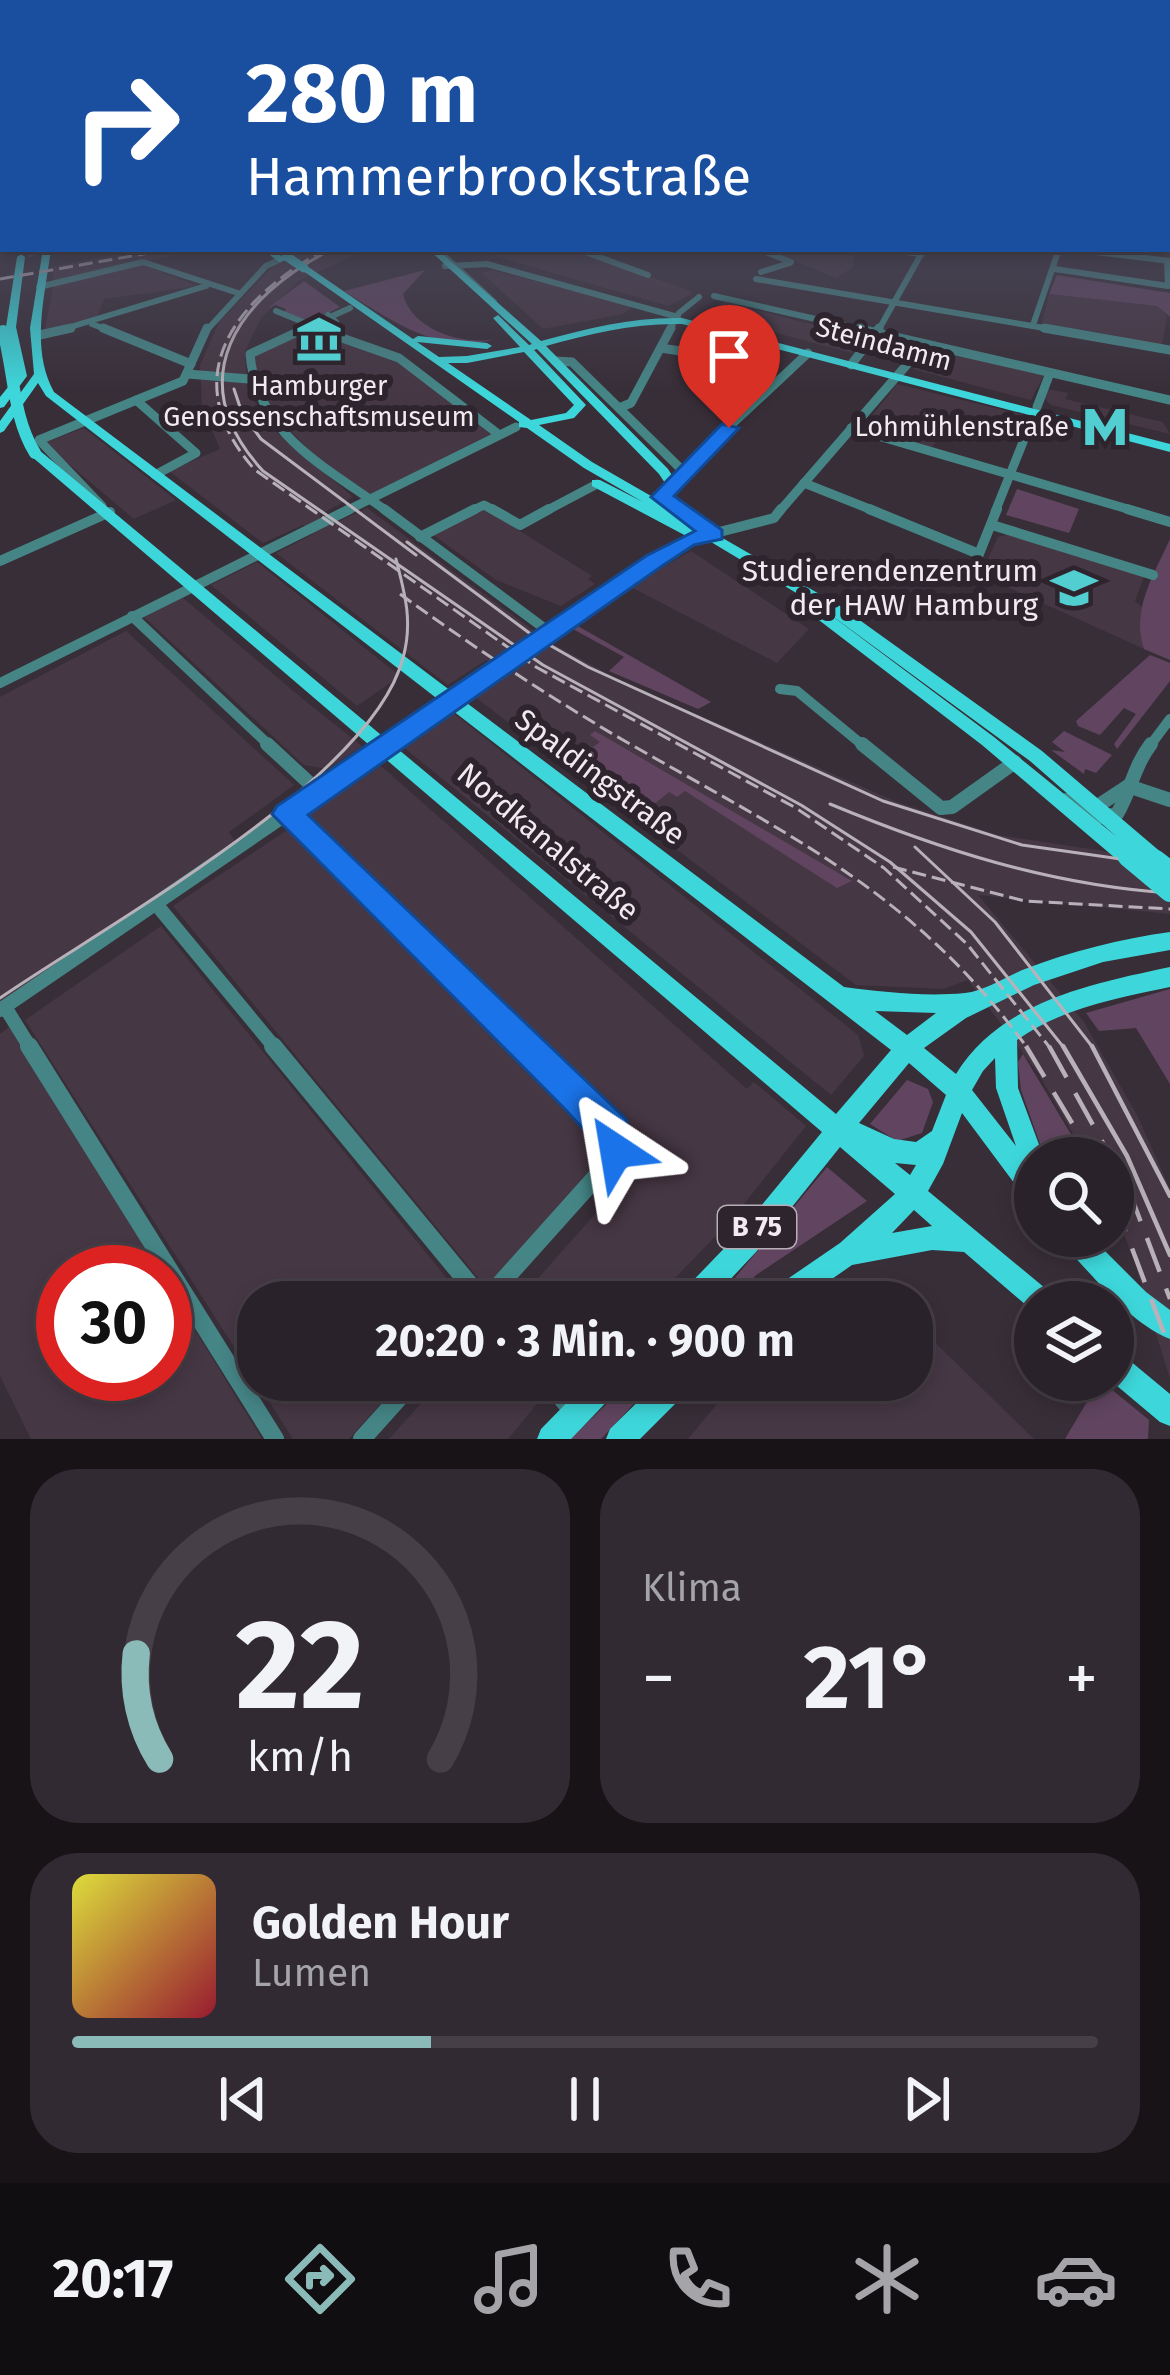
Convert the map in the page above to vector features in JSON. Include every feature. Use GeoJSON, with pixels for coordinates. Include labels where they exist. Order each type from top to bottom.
{"type":"FeatureCollection","features":[{"type":"Feature","properties":{"kind":"main road"},"geometry":{"type":"LineString","coordinates":[[3,331],[17,257]]}},
{"type":"Feature","properties":{"kind":"main road"},"geometry":{"type":"LineString","coordinates":[[18,257],[26,322],[37,357]]}},
{"type":"Feature","properties":{"kind":"main road"},"geometry":{"type":"LineString","coordinates":[[0,429],[39,374],[34,336],[46,257]]}},
{"type":"Feature","properties":{"kind":"main road"},"geometry":{"type":"LineString","coordinates":[[282,257],[400,333],[438,365]]}},
{"type":"Feature","properties":{"kind":"main road"},"geometry":{"type":"LineString","coordinates":[[435,257],[494,302],[578,402],[573,415],[523,425]]}},
{"type":"Feature","properties":{"kind":"main road"},"geometry":{"type":"LineString","coordinates":[[442,257],[677,477],[662,497],[676,512],[792,593],[1015,762],[1170,892]]}},
{"type":"Feature","properties":{"kind":"main road"},"geometry":{"type":"LineString","coordinates":[[302,270],[374,327],[523,425],[676,512]]}},
{"type":"Feature","properties":{"kind":"main road"},"geometry":{"type":"LineString","coordinates":[[4,398],[22,376],[6,309]]}},
{"type":"Feature","properties":{"kind":"main road"},"geometry":{"type":"LineString","coordinates":[[438,365],[619,322],[678,319]]}},
{"type":"Feature","properties":{"kind":"main road","name":"Steindamm"},"geometry":{"type":"LineString","coordinates":[[678,319],[854,363]]}},
{"type":"Feature","properties":{"kind":"main road","name":"Steindamm"},"geometry":{"type":"LineString","coordinates":[[678,319],[1170,446]]}},
{"type":"Feature","properties":{"kind":"main road","name":"Nordkanalstraße"},"geometry":{"type":"LineString","coordinates":[[3,331],[17,382],[20,429],[47,466],[106,509],[842,1128]]}},
{"type":"Feature","properties":{"kind":"main road"},"geometry":{"type":"LineString","coordinates":[[400,333],[458,347],[528,341]]}},
{"type":"Feature","properties":{"kind":"main road","name":"Spaldingstraße"},"geometry":{"type":"LineString","coordinates":[[39,374],[43,387],[256,554],[907,1048],[959,1091],[1014,1163]]}},
{"type":"Feature","properties":{"kind":"main road","name":"Steindamm"},"geometry":{"type":"LineString","coordinates":[[899,375],[1036,407],[1170,446]]}},
{"type":"Feature","properties":{"kind":"main road"},"geometry":{"type":"LineString","coordinates":[[523,425],[597,484],[706,535],[835,609],[1163,866]]}},
{"type":"Feature","properties":{"kind":"main road","name":"B 75"},"geometry":{"type":"LineString","coordinates":[[709,1281],[907,1048],[979,1003],[1090,953],[1170,941]]}},
{"type":"Feature","properties":{"kind":"main road","name":"B 75"},"geometry":{"type":"LineString","coordinates":[[806,1281],[846,1253],[913,1191],[959,1091],[983,1052],[1006,1033],[1089,994],[1170,977]]}},
{"type":"Feature","properties":{"kind":"main road"},"geometry":{"type":"LineString","coordinates":[[833,992],[855,1001],[979,1003]]}},
{"type":"Feature","properties":{"kind":"main road"},"geometry":{"type":"LineString","coordinates":[[1006,1033],[1006,1088],[1024,1137]]}},
{"type":"Feature","properties":{"kind":"main road"},"geometry":{"type":"LineString","coordinates":[[842,1128],[904,1156],[924,1152],[942,1134]]}},
{"type":"Feature","properties":{"kind":"main road"},"geometry":{"type":"LineString","coordinates":[[842,1128],[1018,1281]]}},
{"type":"Feature","properties":{"kind":"main road"},"geometry":{"type":"LineString","coordinates":[[846,1253],[932,1238],[970,1240]]}},
{"type":"Feature","properties":{"kind":"main road"},"geometry":{"type":"LineString","coordinates":[[1093,1257],[1136,1301],[1170,1325]]}},
{"type":"Feature","properties":{"kind":"main road"},"geometry":{"type":"LineString","coordinates":[[1134,1382],[1170,1412]]}},
{"type":"Feature","properties":{"kind":"main road"},"geometry":{"type":"LineString","coordinates":[[551,1439],[586,1401]]}},
{"type":"Feature","properties":{"kind":"main road"},"geometry":{"type":"LineString","coordinates":[[620,1439],[659,1401]]}},
{"type":"Feature","properties":{"kind":"street"},"geometry":{"type":"LineString","coordinates":[[0,561],[106,509],[40,440],[187,373],[206,329],[274,257]]}},
{"type":"Feature","properties":{"kind":"street"},"geometry":{"type":"LineString","coordinates":[[601,257],[648,274]]}},
{"type":"Feature","properties":{"kind":"street"},"geometry":{"type":"LineString","coordinates":[[779,257],[791,262],[758,275],[1170,350]]}},
{"type":"Feature","properties":{"kind":"street"},"geometry":{"type":"LineString","coordinates":[[854,363],[875,336],[920,257]]}},
{"type":"Feature","properties":{"kind":"street"},"geometry":{"type":"LineString","coordinates":[[1033,325],[1057,257]]}},
{"type":"Feature","properties":{"kind":"street"},"geometry":{"type":"LineString","coordinates":[[1055,268],[1168,286],[1169,259]]}},
{"type":"Feature","properties":{"kind":"street"},"geometry":{"type":"LineString","coordinates":[[40,287],[143,262],[238,293]]}},
{"type":"Feature","properties":{"kind":"street","name":"Steindamm"},"geometry":{"type":"LineString","coordinates":[[450,266],[484,264],[678,319]]}},
{"type":"Feature","properties":{"kind":"street"},"geometry":{"type":"LineString","coordinates":[[34,336],[92,324],[206,286]]}},
{"type":"Feature","properties":{"kind":"street"},"geometry":{"type":"LineString","coordinates":[[714,296],[1170,400]]}},
{"type":"Feature","properties":{"kind":"street"},"geometry":{"type":"LineString","coordinates":[[619,408],[631,403],[678,319],[699,297]]}},
{"type":"Feature","properties":{"kind":"street"},"geometry":{"type":"LineString","coordinates":[[350,308],[250,354],[249,379],[272,423],[548,631]]}},
{"type":"Feature","properties":{"kind":"street"},"geometry":{"type":"LineString","coordinates":[[276,311],[313,326]]}},
{"type":"Feature","properties":{"kind":"street"},"geometry":{"type":"LineString","coordinates":[[328,315],[336,322],[325,332],[390,353],[497,433]]}},
{"type":"Feature","properties":{"kind":"street"},"geometry":{"type":"LineString","coordinates":[[92,324],[187,373],[249,379]]}},
{"type":"Feature","properties":{"kind":"street"},"geometry":{"type":"LineString","coordinates":[[661,348],[736,360],[761,341]]}},
{"type":"Feature","properties":{"kind":"street"},"geometry":{"type":"LineString","coordinates":[[275,1439],[3,1008],[548,631],[706,535],[769,520],[923,346]]}},
{"type":"Feature","properties":{"kind":"street"},"geometry":{"type":"LineString","coordinates":[[555,361],[572,362],[619,408],[677,477],[808,353]]}},
{"type":"Feature","properties":{"kind":"street"},"geometry":{"type":"LineString","coordinates":[[0,362],[9,376],[4,398]]}},
{"type":"Feature","properties":{"kind":"street"},"geometry":{"type":"LineString","coordinates":[[424,375],[438,365]]}},
{"type":"Feature","properties":{"kind":"street"},"geometry":{"type":"LineString","coordinates":[[1036,407],[1050,374]]}},
{"type":"Feature","properties":{"kind":"street"},"geometry":{"type":"LineString","coordinates":[[136,400],[196,455],[155,475]]}},
{"type":"Feature","properties":{"kind":"street"},"geometry":{"type":"LineString","coordinates":[[0,683],[497,433],[523,425]]}},
{"type":"Feature","properties":{"kind":"street"},"geometry":{"type":"LineString","coordinates":[[851,428],[1170,522]]}},
{"type":"Feature","properties":{"kind":"street"},"geometry":{"type":"LineString","coordinates":[[804,482],[979,554],[1025,437],[1020,431]]}},
{"type":"Feature","properties":{"kind":"street"},"geometry":{"type":"LineString","coordinates":[[421,537],[484,505],[520,525],[597,484]]}},
{"type":"Feature","properties":{"kind":"street"},"geometry":{"type":"LineString","coordinates":[[992,525],[1154,575]]}},
{"type":"Feature","properties":{"kind":"street"},"geometry":{"type":"LineString","coordinates":[[132,616],[319,792]]}},
{"type":"Feature","properties":{"kind":"street"},"geometry":{"type":"LineString","coordinates":[[780,689],[797,692],[939,807],[952,807],[1015,762]]}},
{"type":"Feature","properties":{"kind":"street"},"geometry":{"type":"LineString","coordinates":[[1056,795],[1100,813],[1121,810],[1136,763],[1170,719]]}},
{"type":"Feature","properties":{"kind":"street"},"geometry":{"type":"LineString","coordinates":[[1128,786],[1170,800]]}},
{"type":"Feature","properties":{"kind":"street"},"geometry":{"type":"LineString","coordinates":[[1100,813],[1110,840]]}},
{"type":"Feature","properties":{"kind":"street"},"geometry":{"type":"LineString","coordinates":[[287,814],[614,1137],[614,1157],[503,1281]]}},
{"type":"Feature","properties":{"kind":"street"},"geometry":{"type":"LineString","coordinates":[[156,904],[467,1281]]}},
{"type":"Feature","properties":{"kind":"street"},"geometry":{"type":"LineString","coordinates":[[362,1439],[396,1401]]}},
{"type":"Feature","properties":{"kind":"street"},"geometry":{"type":"LineString","coordinates":[[564,1401],[574,1413]]}},
{"type":"Feature","properties":{"kind":"shaded area"},"geometry":{"type":"Polygon","coordinates":[[[102,257],[166,257],[53,281],[54,266],[102,257]]]}},
{"type":"Feature","properties":{"kind":"shaded area"},"geometry":{"type":"Polygon","coordinates":[[[287,257],[351,257],[300,280],[261,318],[245,351],[247,387],[267,424],[353,497],[319,515],[333,524],[367,508],[549,642],[625,683],[897,802],[998,835],[1170,861],[1170,914],[978,895],[1084,1022],[1138,1117],[1170,1189],[1170,1379],[1133,1257],[1134,1137],[1075,1137],[1038,1073],[968,980],[943,989],[856,985],[475,697],[504,672],[486,660],[448,685],[276,553],[313,534],[303,525],[263,543],[169,471],[220,449],[202,407],[200,365],[219,322],[287,257]]]}},
{"type":"Feature","properties":{"kind":"shaded area"},"geometry":{"type":"Polygon","coordinates":[[[498,257],[592,257],[691,291],[668,306],[498,257]]]}},
{"type":"Feature","properties":{"kind":"shaded area"},"geometry":{"type":"Polygon","coordinates":[[[786,257],[854,257],[853,267],[836,278],[786,257]]]}},
{"type":"Feature","properties":{"kind":"shaded area"},"geometry":{"type":"Polygon","coordinates":[[[141,264],[197,286],[104,299],[97,318],[45,329],[53,286],[141,264]]]}},
{"type":"Feature","properties":{"kind":"shaded area"},"geometry":{"type":"Polygon","coordinates":[[[425,270],[403,294],[416,317],[453,337],[495,339],[474,343],[454,343],[434,339],[344,291],[425,270]]]}},
{"type":"Feature","properties":{"kind":"shaded area"},"geometry":{"type":"Polygon","coordinates":[[[491,270],[634,306],[623,314],[543,329],[482,273],[491,270]]]}},
{"type":"Feature","properties":{"kind":"shaded area"},"geometry":{"type":"Polygon","coordinates":[[[1057,275],[1170,293],[1170,317],[1157,306],[1049,294],[1057,275]]]}},
{"type":"Feature","properties":{"kind":"shaded area"},"geometry":{"type":"Polygon","coordinates":[[[304,281],[340,307],[312,321],[284,314],[286,309],[276,305],[268,308],[304,281]]]}},
{"type":"Feature","properties":{"kind":"shaded area"},"geometry":{"type":"Polygon","coordinates":[[[1049,294],[1157,306],[1167,316],[1162,346],[1042,323],[1049,294]]]}},
{"type":"Feature","properties":{"kind":"shaded area"},"geometry":{"type":"Polygon","coordinates":[[[725,302],[867,338],[852,353],[704,314],[725,302]]]}},
{"type":"Feature","properties":{"kind":"shaded area"},"geometry":{"type":"Polygon","coordinates":[[[312,328],[383,351],[494,433],[371,495],[316,457],[274,414],[257,380],[253,355],[312,328]]]}},
{"type":"Feature","properties":{"kind":"shaded area"},"geometry":{"type":"Polygon","coordinates":[[[928,349],[1044,375],[1031,400],[1026,399],[913,369],[928,349]]]}},
{"type":"Feature","properties":{"kind":"shaded area"},"geometry":{"type":"Polygon","coordinates":[[[897,384],[1027,416],[1022,427],[1009,424],[1002,437],[952,420],[932,447],[863,427],[897,384]]]}},
{"type":"Feature","properties":{"kind":"shaded area"},"geometry":{"type":"Polygon","coordinates":[[[1048,389],[1068,393],[1065,399],[1163,422],[1170,434],[1051,405],[1044,398],[1048,389]]]}},
{"type":"Feature","properties":{"kind":"shaded area"},"geometry":{"type":"Polygon","coordinates":[[[84,428],[176,500],[134,519],[44,443],[84,428]]]}},
{"type":"Feature","properties":{"kind":"shaded area"},"geometry":{"type":"Polygon","coordinates":[[[1017,489],[1079,509],[1069,533],[1006,515],[1017,489]]]}},
{"type":"Feature","properties":{"kind":"shaded area"},"geometry":{"type":"Polygon","coordinates":[[[483,508],[592,576],[588,579],[595,584],[561,606],[496,580],[432,534],[483,508]]]}},
{"type":"Feature","properties":{"kind":"shaded area","name":"Studierendenzentrum der HAW Hamburg"},"geometry":{"type":"Polygon","coordinates":[[[1009,534],[1144,576],[1135,601],[1142,607],[1144,649],[992,580],[983,570],[998,537],[1009,534]]]}},
{"type":"Feature","properties":{"kind":"shaded area"},"geometry":{"type":"Polygon","coordinates":[[[1170,539],[1170,660],[1144,649],[1140,620],[1146,593],[1170,539]]]}},
{"type":"Feature","properties":{"kind":"shaded area"},"geometry":{"type":"Polygon","coordinates":[[[691,551],[809,629],[777,663],[629,586],[691,551]]]}},
{"type":"Feature","properties":{"kind":"shaded area"},"geometry":{"type":"Polygon","coordinates":[[[257,562],[400,676],[357,706],[211,585],[257,562]]]}},
{"type":"Feature","properties":{"kind":"shaded area"},"geometry":{"type":"Polygon","coordinates":[[[182,597],[362,746],[328,769],[304,765],[144,617],[182,597]]]}},
{"type":"Feature","properties":{"kind":"shaded area"},"geometry":{"type":"Polygon","coordinates":[[[576,625],[711,702],[698,709],[609,671],[624,657],[571,628],[576,625]]]}},
{"type":"Feature","properties":{"kind":"shaded area"},"geometry":{"type":"Polygon","coordinates":[[[126,631],[294,785],[229,832],[236,843],[0,1003],[0,697],[126,631]]]}},
{"type":"Feature","properties":{"kind":"shaded area"},"geometry":{"type":"Polygon","coordinates":[[[1150,655],[1170,663],[1170,681],[1117,749],[1114,744],[1136,714],[1124,708],[1100,735],[1078,726],[1076,721],[1150,655]]]}},
{"type":"Feature","properties":{"kind":"shaded area"},"geometry":{"type":"Polygon","coordinates":[[[451,711],[858,1035],[864,1056],[831,1095],[402,746],[451,711]]]}},
{"type":"Feature","properties":{"kind":"shaded area"},"geometry":{"type":"Polygon","coordinates":[[[595,731],[852,881],[837,888],[685,791],[677,797],[669,792],[652,806],[581,756],[600,742],[590,735],[595,731]]]}},
{"type":"Feature","properties":{"kind":"shaded area"},"geometry":{"type":"Polygon","coordinates":[[[1064,731],[1112,755],[1096,773],[1085,769],[1084,774],[1051,750],[1065,752],[1052,742],[1064,731]]]}},
{"type":"Feature","properties":{"kind":"shaded area"},"geometry":{"type":"Polygon","coordinates":[[[381,766],[747,1089],[754,1082],[806,1126],[731,1220],[672,1281],[536,1281],[653,1149],[305,816],[381,766]]]}},
{"type":"Feature","properties":{"kind":"shaded area"},"geometry":{"type":"Polygon","coordinates":[[[289,829],[614,1154],[496,1281],[481,1281],[173,906],[289,829]]]}},
{"type":"Feature","properties":{"kind":"shaded area"},"geometry":{"type":"Polygon","coordinates":[[[161,926],[449,1281],[237,1281],[237,1351],[192,1281],[192,1245],[169,1245],[25,1020],[161,926]]]}},
{"type":"Feature","properties":{"kind":"shaded area"},"geometry":{"type":"Polygon","coordinates":[[[1170,989],[1170,1084],[1136,1028],[1099,1031],[1086,1013],[1170,989]]]}},
{"type":"Feature","properties":{"kind":"shaded area"},"geometry":{"type":"Polygon","coordinates":[[[9,1027],[143,1245],[36,1245],[36,1401],[192,1401],[192,1325],[262,1439],[31,1439],[0,1376],[0,1034],[9,1027]]]}},
{"type":"Feature","properties":{"kind":"shaded area"},"geometry":{"type":"Polygon","coordinates":[[[1023,1054],[1072,1137],[1038,1137],[1021,1090],[1018,1062],[1023,1054]]]}},
{"type":"Feature","properties":{"kind":"shaded area"},"geometry":{"type":"Polygon","coordinates":[[[907,1080],[928,1089],[933,1102],[922,1133],[897,1141],[870,1124],[907,1080]]]}},
{"type":"Feature","properties":{"kind":"shaded area"},"geometry":{"type":"Polygon","coordinates":[[[827,1167],[867,1201],[750,1281],[732,1281],[827,1167]]]}},
{"type":"Feature","properties":{"kind":"shaded area"},"geometry":{"type":"Polygon","coordinates":[[[933,1340],[1034,1439],[688,1439],[717,1404],[933,1401],[933,1340]]]}},
{"type":"Feature","properties":{"kind":"shaded area"},"geometry":{"type":"Polygon","coordinates":[[[269,1401],[383,1401],[349,1439],[293,1439],[269,1401]]]}},
{"type":"Feature","properties":{"kind":"shaded area"},"geometry":{"type":"Polygon","coordinates":[[[423,1401],[539,1401],[508,1439],[389,1439],[423,1401]]]}},
{"type":"Feature","properties":{"kind":"shaded area"},"geometry":{"type":"Polygon","coordinates":[[[610,1401],[636,1401],[601,1439],[570,1439],[610,1401]]]}},
{"type":"Feature","properties":{"kind":"shaded area"},"geometry":{"type":"Polygon","coordinates":[[[1088,1401],[1126,1401],[1149,1420],[1148,1439],[1065,1439],[1088,1401]]]}},
{"type":"Feature","properties":{"kind":"tram line"},"geometry":{"type":"LineString","coordinates":[[318,257],[269,291],[246,317],[230,344],[223,373],[225,404],[238,437],[263,471],[397,564]]}},
{"type":"Feature","properties":{"kind":"tram line"},"geometry":{"type":"LineString","coordinates":[[234,389],[242,413],[261,439],[416,555]]}},
{"type":"Feature","properties":{"kind":"tram line"},"geometry":{"type":"LineString","coordinates":[[407,542],[532,635],[588,667],[883,801],[1022,845],[1170,866]]}},
{"type":"Feature","properties":{"kind":"tram line"},"geometry":{"type":"LineString","coordinates":[[396,559],[397,564]]}},
{"type":"Feature","properties":{"kind":"tram line"},"geometry":{"type":"LineString","coordinates":[[0,998],[228,847],[289,801],[341,753],[381,705],[403,658],[408,620],[397,564]]}},
{"type":"Feature","properties":{"kind":"tram line"},"geometry":{"type":"LineString","coordinates":[[397,564],[543,665],[801,805],[890,862],[971,932],[1064,1048]]}},
{"type":"Feature","properties":{"kind":"tram line"},"geometry":{"type":"LineString","coordinates":[[830,804],[997,863],[1082,882],[1170,893]]}},
{"type":"Feature","properties":{"kind":"tram line"},"geometry":{"type":"LineString","coordinates":[[915,847],[995,922],[1093,1047]]}},
{"type":"Feature","properties":{"kind":"tram line"},"geometry":{"type":"LineString","coordinates":[[1093,1047],[1170,1196]]}},
{"type":"Feature","properties":{"kind":"tram line"},"geometry":{"type":"LineString","coordinates":[[1064,1048],[1127,1156],[1170,1255]]}},
{"type":"Feature","properties":{"kind":"railway"},"geometry":{"type":"LineString","coordinates":[[0,279],[125,257]]}},
{"type":"Feature","properties":{"kind":"railway"},"geometry":{"type":"LineString","coordinates":[[313,257],[265,292],[242,316],[226,343],[217,372],[219,403],[231,436],[255,470],[536,667],[796,808],[884,868],[967,944],[1050,1048]]}},
{"type":"Feature","properties":{"kind":"railway"},"geometry":{"type":"LineString","coordinates":[[400,594],[566,706],[844,870],[940,948],[985,994],[1027,1048]]}},
{"type":"Feature","properties":{"kind":"railway"},"geometry":{"type":"LineString","coordinates":[[893,867],[1025,901],[1170,909]]}},
{"type":"Feature","properties":{"kind":"railway"},"geometry":{"type":"LineString","coordinates":[[1027,1048],[1080,1137]]}},
{"type":"Feature","properties":{"kind":"railway"},"geometry":{"type":"LineString","coordinates":[[1050,1048],[1128,1188],[1170,1299]]}},
{"type":"Feature","properties":{"kind":"railway"},"geometry":{"type":"LineString","coordinates":[[1134,1254],[1170,1349]]}},
{"type":"Feature","properties":{"kind":"place","name":"Hamburger Genossenschaftsmuseum"},"geometry":{"type":"Point","coordinates":[319,339]}},
{"type":"Feature","properties":{"kind":"place","name":"Lohmühlenstraße"},"geometry":{"type":"Point","coordinates":[1105,427]}},
{"type":"Feature","properties":{"kind":"place","name":"Studierendenzentrum der HAW Hamburg"},"geometry":{"type":"Point","coordinates":[1074,588]}},
{"type":"Feature","properties":{"kind":"route"},"geometry":{"type":"LineString","coordinates":[[616,1151],[612,1133],[579,1097],[287,814],[687,539],[714,534],[676,512],[664,502],[662,493],[729,428]]}}]}
